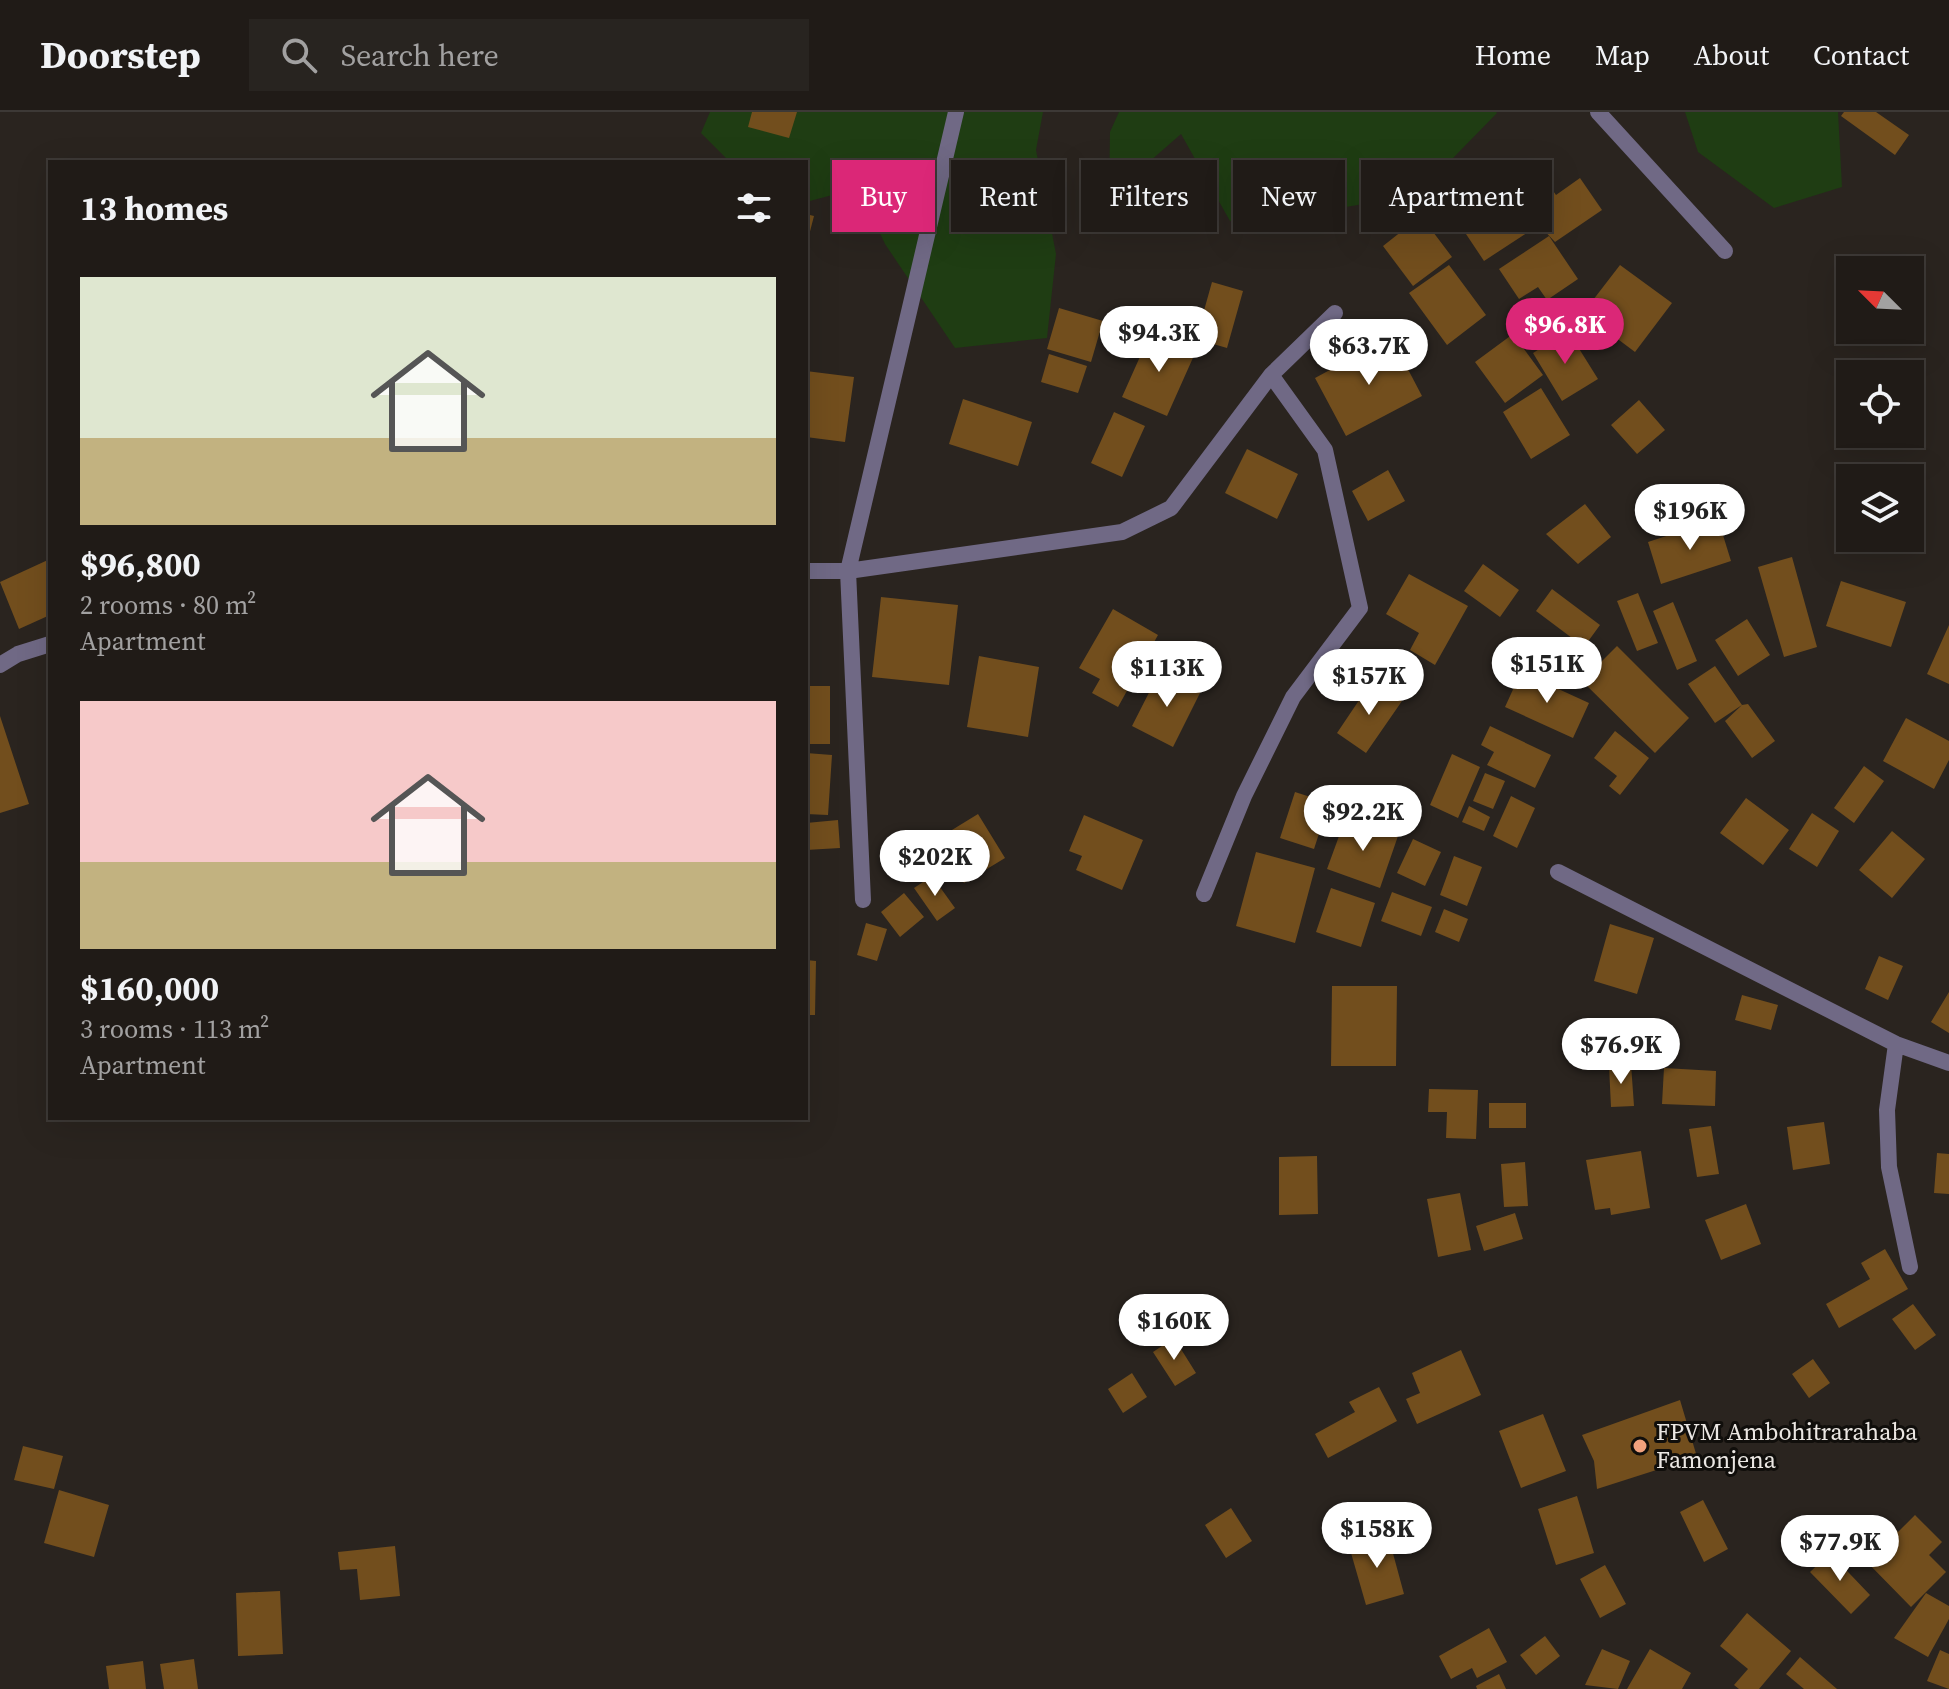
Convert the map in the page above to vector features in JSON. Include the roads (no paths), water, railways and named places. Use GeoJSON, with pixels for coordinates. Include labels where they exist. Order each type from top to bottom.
{"type":"FeatureCollection","features":[{"type":"Feature","properties":{"kind":"street"},"geometry":{"type":"LineString","coordinates":[[863,900],[848,571],[956,112]]}},
{"type":"Feature","properties":{"kind":"street"},"geometry":{"type":"LineString","coordinates":[[1598,112],[1725,251]]}},
{"type":"Feature","properties":{"kind":"street"},"geometry":{"type":"LineString","coordinates":[[808,571],[848,571],[1122,532],[1171,508],[1271,375],[1335,313]]}},
{"type":"Feature","properties":{"kind":"street"},"geometry":{"type":"LineString","coordinates":[[1204,894],[1244,796],[1293,697],[1360,608],[1325,450],[1271,375]]}},
{"type":"Feature","properties":{"kind":"street"},"geometry":{"type":"LineString","coordinates":[[0,665],[18,654],[48,645]]}},
{"type":"Feature","properties":{"kind":"street"},"geometry":{"type":"LineString","coordinates":[[1558,872],[1896,1044],[1949,1063]]}},
{"type":"Feature","properties":{"kind":"street"},"geometry":{"type":"LineString","coordinates":[[1896,1044],[1887,1110],[1889,1167],[1910,1267]]}},
{"type":"Feature","properties":{"kind":"place","name":"FPVM Ambohitrarahaba Famonjena"},"geometry":{"type":"Point","coordinates":[1640,1446]}}]}
